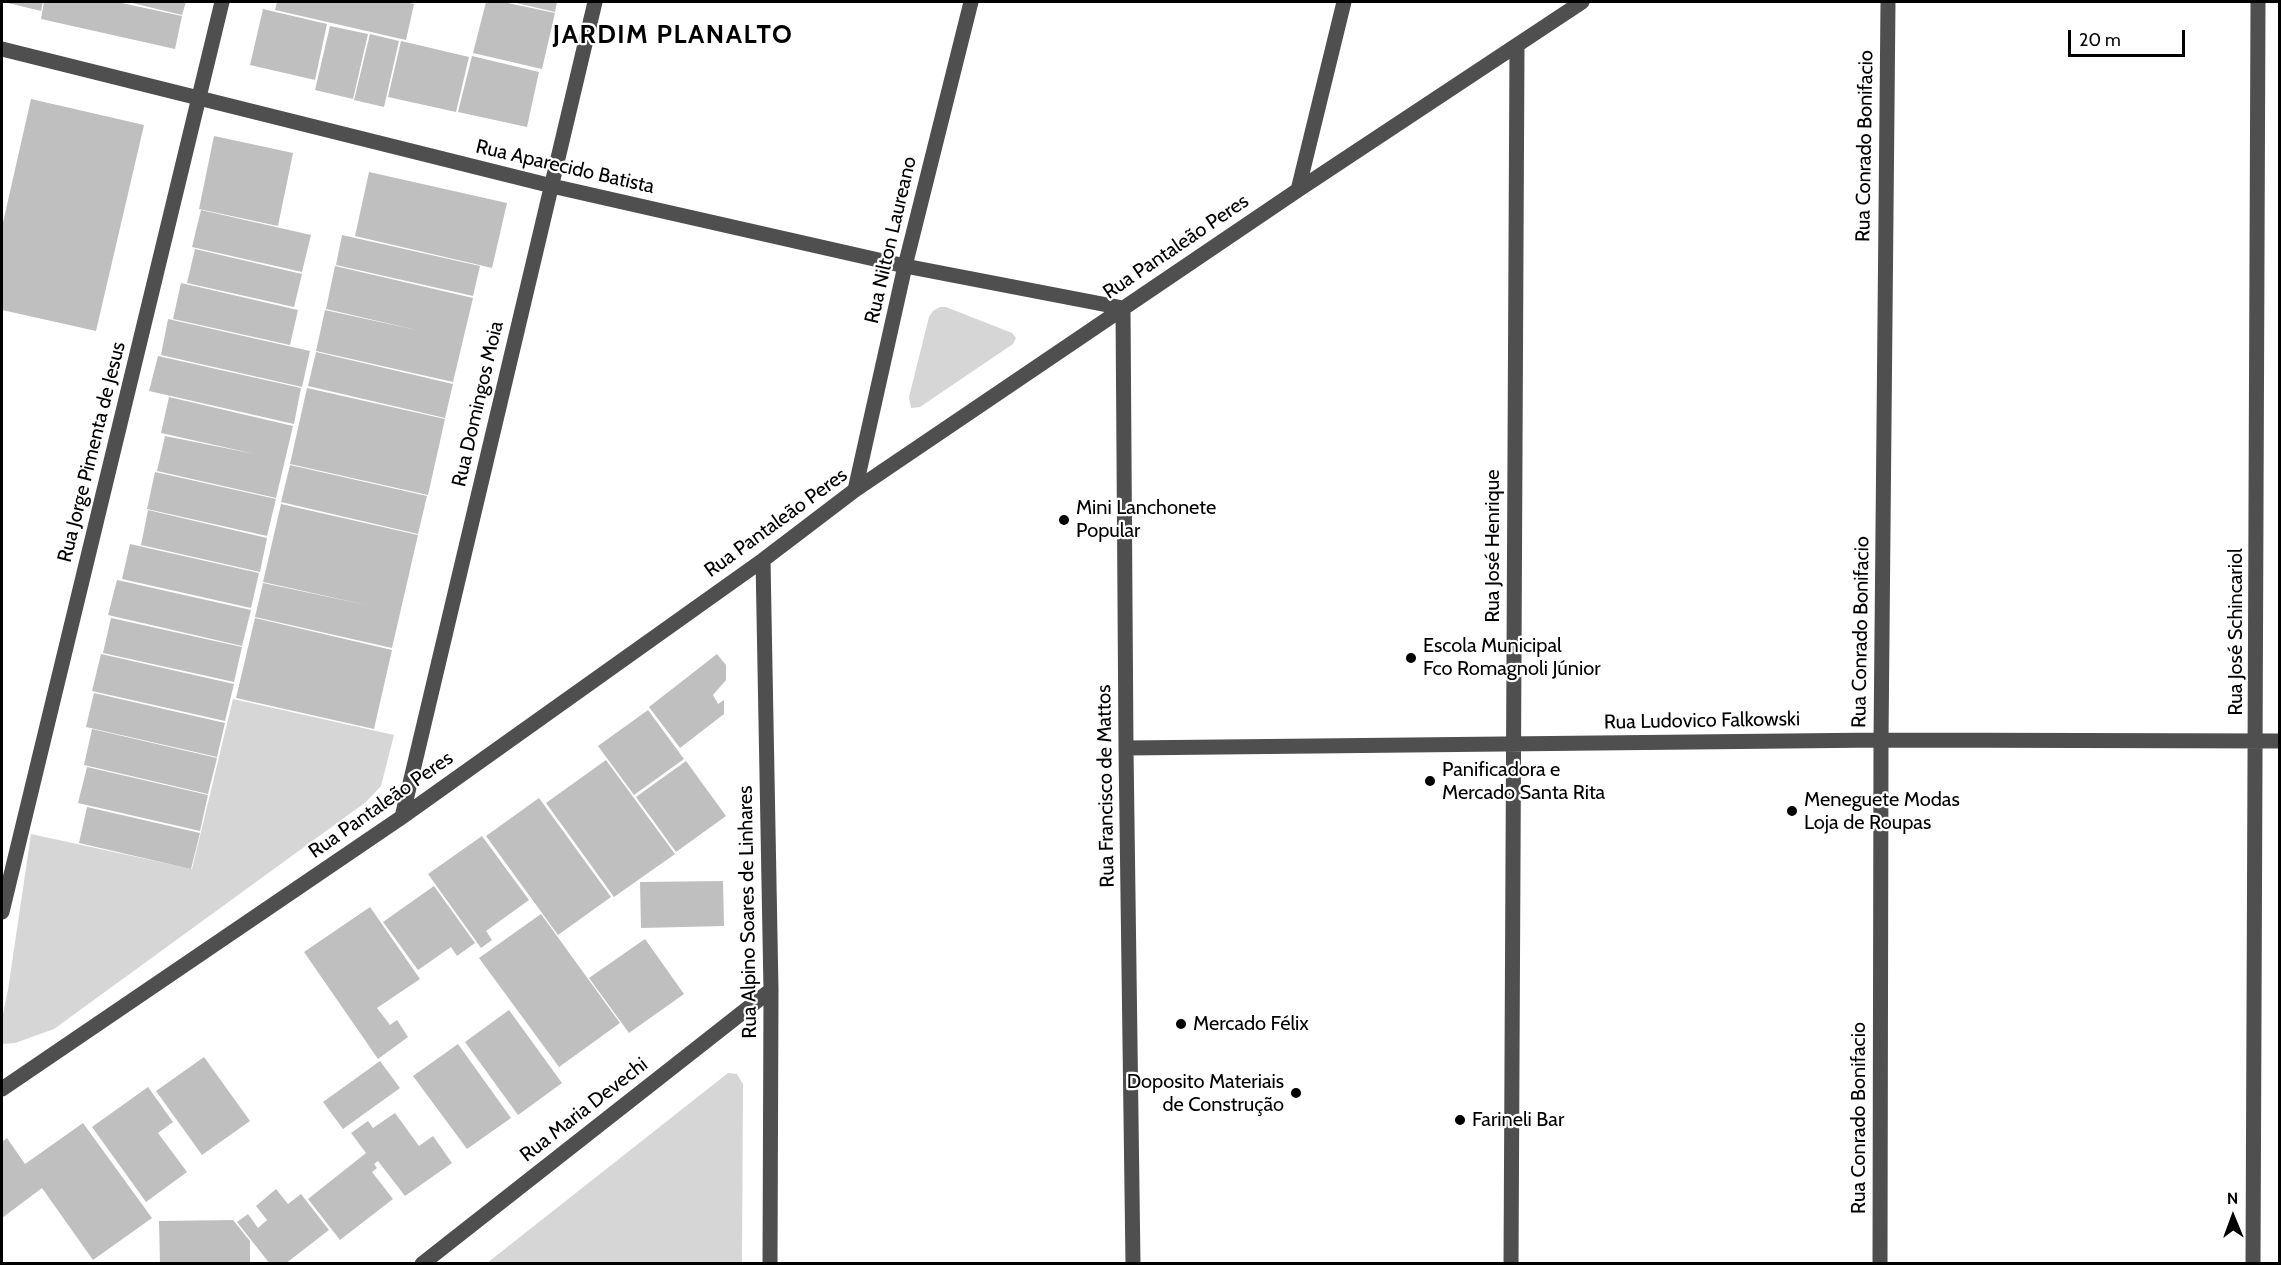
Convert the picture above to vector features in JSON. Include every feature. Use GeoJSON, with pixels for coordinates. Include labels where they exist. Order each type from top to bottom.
{"type":"FeatureCollection","features":[{"type":"Feature","properties":{"kind":"street","name":"Rua Jorge Pimenta de Jesus"},"geometry":{"type":"LineString","coordinates":[[2,912],[222,2]]}},
{"type":"Feature","properties":{"kind":"street","name":"Rua Domingos Moia"},"geometry":{"type":"LineString","coordinates":[[402,817],[595,2]]}},
{"type":"Feature","properties":{"kind":"street","name":"Rua Nilton Laureano"},"geometry":{"type":"LineString","coordinates":[[855,490],[905,266],[971,2]]}},
{"type":"Feature","properties":{"kind":"street"},"geometry":{"type":"LineString","coordinates":[[1298,190],[1344,2]]}},
{"type":"Feature","properties":{"kind":"street","name":"Rua Pantaleão Peres"},"geometry":{"type":"LineString","coordinates":[[2,1089],[402,817],[763,560],[855,490],[1298,190],[1582,2]]}},
{"type":"Feature","properties":{"kind":"street","name":"Rua Conrado Bonifacio"},"geometry":{"type":"LineString","coordinates":[[1880,1263],[1881,740],[1887,2]]}},
{"type":"Feature","properties":{"kind":"street","name":"Rua José Schincariol"},"geometry":{"type":"LineString","coordinates":[[2253,1263],[2257,740],[2258,2]]}},
{"type":"Feature","properties":{"kind":"street","name":"Rua José Henrique"},"geometry":{"type":"LineString","coordinates":[[1511,1263],[1517,45]]}},
{"type":"Feature","properties":{"kind":"street","name":"Rua Aparecido Batista"},"geometry":{"type":"LineString","coordinates":[[2,49],[552,186],[905,266],[1123,308]]}},
{"type":"Feature","properties":{"kind":"street","name":"Rua Francisco de Mattos"},"geometry":{"type":"LineString","coordinates":[[1123,308],[1133,1263]]}},
{"type":"Feature","properties":{"kind":"street","name":"Rua Alpino Soares de Linhares"},"geometry":{"type":"LineString","coordinates":[[763,560],[771,990],[770,1263]]}},
{"type":"Feature","properties":{"kind":"street","name":"Rua Ludovico Falkowski"},"geometry":{"type":"LineString","coordinates":[[1126,748],[1881,740],[2280,741]]}},
{"type":"Feature","properties":{"kind":"street","name":"Rua Maria Devechi"},"geometry":{"type":"LineString","coordinates":[[422,1263],[771,990]]}},
{"type":"Feature","properties":{"kind":"shaded area"},"geometry":{"type":"Polygon","coordinates":[[[940,307],[946,307],[1012,333],[1016,338],[1013,344],[920,407],[911,408],[909,397],[929,317],[940,307]]]}},
{"type":"Feature","properties":{"kind":"shaded area"},"geometry":{"type":"Polygon","coordinates":[[[233,699],[394,735],[381,786],[366,802],[54,1029],[15,1043],[2,1044],[2,1019],[31,834],[192,869],[233,699]]]}},
{"type":"Feature","properties":{"kind":"shaded area"},"geometry":{"type":"Polygon","coordinates":[[[728,1073],[737,1074],[743,1084],[742,1263],[487,1263],[728,1073]]]}},
{"type":"Feature","properties":{"kind":"building"},"geometry":{"type":"Polygon","coordinates":[[[4,2],[43,2],[41,11],[4,2]]]}},
{"type":"Feature","properties":{"kind":"building"},"geometry":{"type":"Polygon","coordinates":[[[44,2],[117,2],[182,16],[175,49],[41,19],[44,2]]]}},
{"type":"Feature","properties":{"kind":"building"},"geometry":{"type":"Polygon","coordinates":[[[128,2],[186,2],[182,15],[128,2]]]}},
{"type":"Feature","properties":{"kind":"building"},"geometry":{"type":"Polygon","coordinates":[[[277,2],[405,2],[414,4],[406,40],[275,10],[277,2]]]}},
{"type":"Feature","properties":{"kind":"building"},"geometry":{"type":"Polygon","coordinates":[[[486,2],[503,2],[555,13],[542,69],[473,53],[486,2]]]}},
{"type":"Feature","properties":{"kind":"building"},"geometry":{"type":"Polygon","coordinates":[[[512,2],[557,2],[555,12],[512,2]]]}},
{"type":"Feature","properties":{"kind":"building"},"geometry":{"type":"Polygon","coordinates":[[[263,9],[327,24],[315,80],[250,65],[263,9]]]}},
{"type":"Feature","properties":{"kind":"building"},"geometry":{"type":"Polygon","coordinates":[[[330,26],[368,34],[353,99],[315,90],[330,26]]]}},
{"type":"Feature","properties":{"kind":"building"},"geometry":{"type":"Polygon","coordinates":[[[370,34],[399,41],[384,107],[354,100],[370,34]]]}},
{"type":"Feature","properties":{"kind":"building"},"geometry":{"type":"Polygon","coordinates":[[[401,41],[469,57],[456,112],[388,97],[401,41]]]}},
{"type":"Feature","properties":{"kind":"building"},"geometry":{"type":"Polygon","coordinates":[[[472,56],[539,72],[527,127],[458,112],[472,56]]]}},
{"type":"Feature","properties":{"kind":"building"},"geometry":{"type":"Polygon","coordinates":[[[31,99],[144,125],[96,331],[2,310],[2,227],[31,99]]]}},
{"type":"Feature","properties":{"kind":"building"},"geometry":{"type":"Polygon","coordinates":[[[214,136],[293,153],[278,226],[199,209],[214,136]]]}},
{"type":"Feature","properties":{"kind":"building"},"geometry":{"type":"Polygon","coordinates":[[[369,172],[507,203],[492,268],[355,236],[369,172]]]}},
{"type":"Feature","properties":{"kind":"building"},"geometry":{"type":"Polygon","coordinates":[[[201,210],[311,235],[302,272],[192,247],[201,210]]]}},
{"type":"Feature","properties":{"kind":"building"},"geometry":{"type":"Polygon","coordinates":[[[342,235],[480,266],[473,296],[336,265],[342,235]]]}},
{"type":"Feature","properties":{"kind":"building"},"geometry":{"type":"Polygon","coordinates":[[[195,249],[302,274],[294,307],[187,283],[195,249]]]}},
{"type":"Feature","properties":{"kind":"building"},"geometry":{"type":"Polygon","coordinates":[[[335,266],[473,298],[453,382],[316,351],[325,310],[421,331],[326,309],[335,266]]]}},
{"type":"Feature","properties":{"kind":"building"},"geometry":{"type":"Polygon","coordinates":[[[181,283],[298,310],[290,345],[173,319],[181,283]]]}},
{"type":"Feature","properties":{"kind":"building"},"geometry":{"type":"Polygon","coordinates":[[[168,319],[310,351],[302,387],[161,355],[168,319]]]}},
{"type":"Feature","properties":{"kind":"building"},"geometry":{"type":"Polygon","coordinates":[[[316,352],[453,384],[445,418],[308,386],[316,352]]]}},
{"type":"Feature","properties":{"kind":"building"},"geometry":{"type":"Polygon","coordinates":[[[158,356],[301,388],[294,424],[149,391],[158,356]]]}},
{"type":"Feature","properties":{"kind":"building"},"geometry":{"type":"Polygon","coordinates":[[[307,388],[445,419],[428,495],[290,464],[307,388]]]}},
{"type":"Feature","properties":{"kind":"building"},"geometry":{"type":"Polygon","coordinates":[[[169,397],[293,426],[276,498],[157,471],[165,436],[255,454],[161,433],[169,397]]]}},
{"type":"Feature","properties":{"kind":"building"},"geometry":{"type":"Polygon","coordinates":[[[290,465],[427,496],[418,534],[281,502],[290,465]]]}},
{"type":"Feature","properties":{"kind":"building"},"geometry":{"type":"Polygon","coordinates":[[[155,472],[276,499],[267,536],[147,509],[155,472]]]}},
{"type":"Feature","properties":{"kind":"building"},"geometry":{"type":"Polygon","coordinates":[[[281,504],[418,535],[392,648],[255,617],[263,583],[371,606],[263,582],[281,504]]]}},
{"type":"Feature","properties":{"kind":"building"},"geometry":{"type":"Polygon","coordinates":[[[148,510],[267,538],[260,572],[141,545],[148,510]]]}},
{"type":"Feature","properties":{"kind":"building"},"geometry":{"type":"Polygon","coordinates":[[[130,544],[259,573],[251,608],[122,579],[130,544]]]}},
{"type":"Feature","properties":{"kind":"building"},"geometry":{"type":"Polygon","coordinates":[[[117,580],[251,610],[242,646],[108,615],[117,580]]]}},
{"type":"Feature","properties":{"kind":"building"},"geometry":{"type":"Polygon","coordinates":[[[111,618],[242,647],[234,682],[103,653],[111,618]]]}},
{"type":"Feature","properties":{"kind":"building"},"geometry":{"type":"Polygon","coordinates":[[[255,618],[392,650],[374,729],[236,698],[255,618]]]}},
{"type":"Feature","properties":{"kind":"building"},"geometry":{"type":"Polygon","coordinates":[[[101,654],[234,684],[225,721],[92,691],[101,654]]]}},
{"type":"Feature","properties":{"kind":"building"},"geometry":{"type":"Polygon","coordinates":[[[717,654],[726,665],[726,680],[713,695],[718,704],[724,700],[724,714],[680,748],[649,707],[717,654]]]}},
{"type":"Feature","properties":{"kind":"building"},"geometry":{"type":"Polygon","coordinates":[[[94,693],[225,723],[217,757],[86,727],[94,693]]]}},
{"type":"Feature","properties":{"kind":"building"},"geometry":{"type":"Polygon","coordinates":[[[648,710],[684,759],[634,795],[598,746],[648,710]]]}},
{"type":"Feature","properties":{"kind":"building"},"geometry":{"type":"Polygon","coordinates":[[[92,729],[217,758],[208,794],[84,765],[92,729]]]}},
{"type":"Feature","properties":{"kind":"building"},"geometry":{"type":"Polygon","coordinates":[[[606,760],[675,854],[614,897],[546,803],[606,760]]]}},
{"type":"Feature","properties":{"kind":"building"},"geometry":{"type":"Polygon","coordinates":[[[686,761],[726,816],[676,852],[636,797],[686,761]]]}},
{"type":"Feature","properties":{"kind":"building"},"geometry":{"type":"Polygon","coordinates":[[[87,767],[208,795],[200,831],[78,803],[87,767]]]}},
{"type":"Feature","properties":{"kind":"building"},"geometry":{"type":"Polygon","coordinates":[[[539,798],[611,897],[558,935],[486,836],[539,798]]]}},
{"type":"Feature","properties":{"kind":"building"},"geometry":{"type":"Polygon","coordinates":[[[87,807],[200,833],[191,869],[79,843],[87,807]]]}},
{"type":"Feature","properties":{"kind":"building"},"geometry":{"type":"Polygon","coordinates":[[[482,836],[529,900],[486,931],[492,940],[481,948],[428,874],[482,836]]]}},
{"type":"Feature","properties":{"kind":"building"},"geometry":{"type":"Polygon","coordinates":[[[723,881],[724,926],[641,928],[640,882],[723,881]]]}},
{"type":"Feature","properties":{"kind":"building"},"geometry":{"type":"Polygon","coordinates":[[[434,886],[475,943],[457,956],[451,947],[418,970],[383,922],[434,886]]]}},
{"type":"Feature","properties":{"kind":"building"},"geometry":{"type":"Polygon","coordinates":[[[370,907],[420,979],[377,1008],[390,1025],[397,1020],[408,1037],[378,1059],[304,952],[370,907]]]}},
{"type":"Feature","properties":{"kind":"building"},"geometry":{"type":"Polygon","coordinates":[[[541,914],[620,1023],[559,1067],[479,958],[541,914]]]}},
{"type":"Feature","properties":{"kind":"building"},"geometry":{"type":"Polygon","coordinates":[[[645,939],[684,994],[629,1033],[589,978],[645,939]]]}},
{"type":"Feature","properties":{"kind":"building"},"geometry":{"type":"Polygon","coordinates":[[[509,1010],[562,1083],[518,1115],[465,1042],[509,1010]]]}},
{"type":"Feature","properties":{"kind":"building"},"geometry":{"type":"Polygon","coordinates":[[[458,1044],[511,1118],[467,1149],[413,1076],[458,1044]]]}},
{"type":"Feature","properties":{"kind":"building"},"geometry":{"type":"Polygon","coordinates":[[[204,1057],[250,1121],[202,1155],[156,1091],[204,1057]]]}},
{"type":"Feature","properties":{"kind":"building"},"geometry":{"type":"Polygon","coordinates":[[[380,1061],[400,1088],[343,1129],[323,1102],[380,1061]]]}},
{"type":"Feature","properties":{"kind":"building"},"geometry":{"type":"Polygon","coordinates":[[[148,1087],[173,1122],[158,1133],[187,1172],[146,1202],[92,1127],[148,1087]]]}},
{"type":"Feature","properties":{"kind":"building"},"geometry":{"type":"Polygon","coordinates":[[[395,1113],[419,1146],[433,1136],[452,1163],[405,1196],[378,1161],[374,1164],[377,1168],[372,1172],[393,1199],[340,1240],[308,1199],[366,1153],[351,1133],[368,1121],[373,1128],[395,1113]]]}},
{"type":"Feature","properties":{"kind":"building"},"geometry":{"type":"Polygon","coordinates":[[[83,1123],[152,1218],[93,1260],[42,1188],[2,1218],[2,1142],[7,1138],[25,1164],[83,1123]]]}},
{"type":"Feature","properties":{"kind":"building"},"geometry":{"type":"Polygon","coordinates":[[[276,1189],[288,1204],[301,1194],[329,1230],[285,1264],[270,1264],[237,1222],[248,1214],[258,1228],[267,1220],[256,1206],[276,1189]]]}},
{"type":"Feature","properties":{"kind":"building"},"geometry":{"type":"Polygon","coordinates":[[[233,1220],[250,1241],[250,1264],[160,1264],[159,1221],[233,1220]]]}},
{"type":"Feature","properties":{"kind":"place","name":"Mini Lanchonete Popular"},"geometry":{"type":"Point","coordinates":[1064,520]}},
{"type":"Feature","properties":{"kind":"place","name":"Escola Municipal Fco Romagnoli Júnior"},"geometry":{"type":"Point","coordinates":[1411,658]}},
{"type":"Feature","properties":{"kind":"place","name":"Panificadora e Mercado Santa Rita"},"geometry":{"type":"Point","coordinates":[1430,781]}},
{"type":"Feature","properties":{"kind":"place","name":"Meneguete Modas Loja de Roupas"},"geometry":{"type":"Point","coordinates":[1792,811]}},
{"type":"Feature","properties":{"kind":"place","name":"Mercado Félix"},"geometry":{"type":"Point","coordinates":[1181,1024]}},
{"type":"Feature","properties":{"kind":"place","name":"Doposito Materiais de Construção"},"geometry":{"type":"Point","coordinates":[1296,1093]}},
{"type":"Feature","properties":{"kind":"place","name":"Farineli Bar"},"geometry":{"type":"Point","coordinates":[1460,1120]}},
{"type":"Feature","properties":{"kind":"district","name":"JARDIM PLANALTO"},"geometry":{"type":"Point","coordinates":[673,35]}}]}
